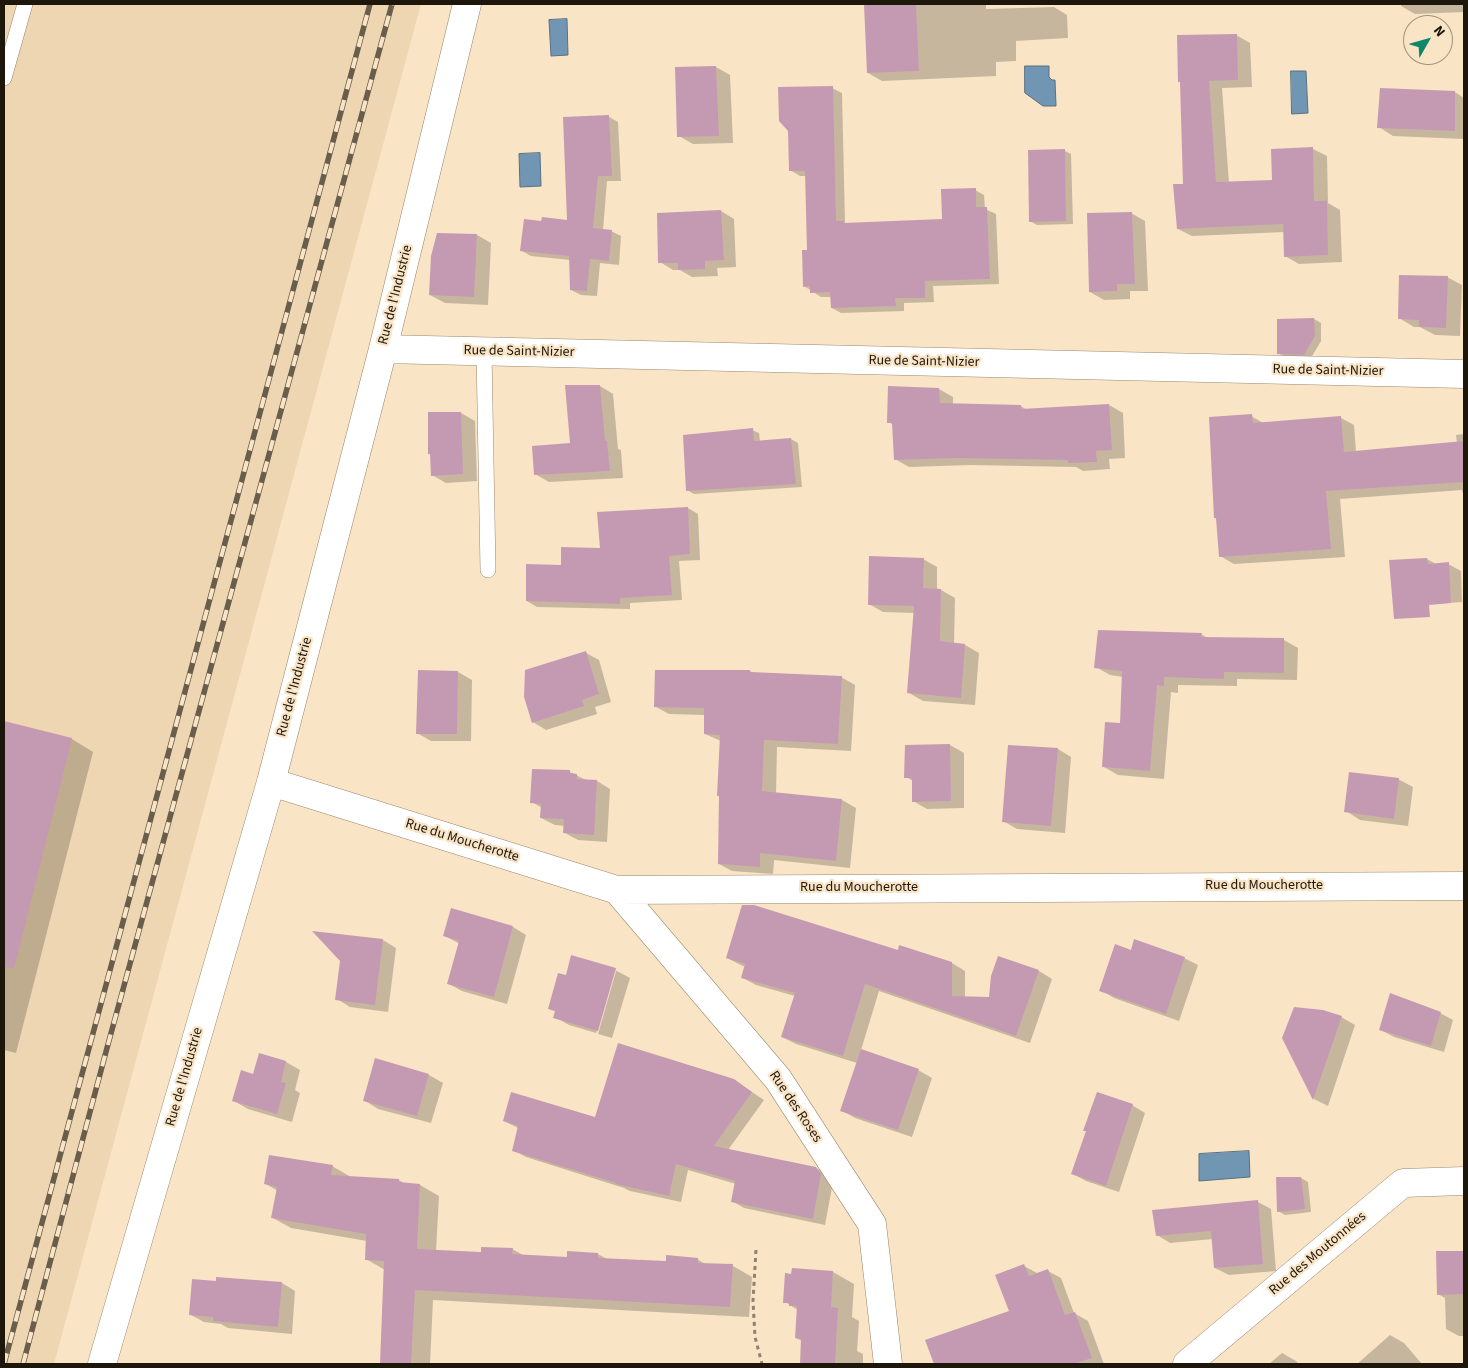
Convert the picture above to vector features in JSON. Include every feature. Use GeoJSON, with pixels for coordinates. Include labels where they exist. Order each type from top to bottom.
{"type":"FeatureCollection","features":[{"type":"Feature","properties":{"kind":"street","name":"Rue de l'Industrie"},"geometry":{"type":"LineString","coordinates":[[102,1364],[271,782],[383,350],[467,4]]}},
{"type":"Feature","properties":{"kind":"street","name":"Rue de Saint-Nizier"},"geometry":{"type":"LineString","coordinates":[[383,350],[1464,374]]}},
{"type":"Feature","properties":{"kind":"street","name":"Rue du Moucherotte"},"geometry":{"type":"LineString","coordinates":[[271,782],[618,890],[1464,886]]}},
{"type":"Feature","properties":{"kind":"street","name":"Rue des Roses"},"geometry":{"type":"LineString","coordinates":[[618,890],[778,1079],[872,1224],[888,1364]]}},
{"type":"Feature","properties":{"kind":"street","name":"Rue des Moutonnées"},"geometry":{"type":"LineString","coordinates":[[1187,1364],[1403,1183],[1464,1180]]}},
{"type":"Feature","properties":{"kind":"lane"},"geometry":{"type":"LineString","coordinates":[[4,78],[25,4]]}},
{"type":"Feature","properties":{"kind":"lane"},"geometry":{"type":"LineString","coordinates":[[484,352],[488,570]]}},
{"type":"Feature","properties":{"kind":"path"},"geometry":{"type":"LineString","coordinates":[[756,1250],[753,1301],[755,1338],[762,1364]]}},
{"type":"Feature","properties":{"kind":"shaded area"},"geometry":{"type":"Polygon","coordinates":[[[4,4],[421,4],[54,1364],[4,1364],[4,4]]]}},
{"type":"Feature","properties":{"kind":"water"},"geometry":{"type":"Polygon","coordinates":[[[567,19],[568,55],[551,56],[549,20],[567,19]]]}},
{"type":"Feature","properties":{"kind":"water"},"geometry":{"type":"Polygon","coordinates":[[[1025,66],[1049,66],[1049,77],[1055,80],[1056,106],[1043,106],[1025,93],[1025,66]]]}},
{"type":"Feature","properties":{"kind":"water"},"geometry":{"type":"Polygon","coordinates":[[[1291,71],[1306,71],[1308,113],[1292,114],[1291,71]]]}},
{"type":"Feature","properties":{"kind":"water"},"geometry":{"type":"Polygon","coordinates":[[[540,153],[541,186],[520,187],[519,154],[540,153]]]}},
{"type":"Feature","properties":{"kind":"water"},"geometry":{"type":"Polygon","coordinates":[[[1249,1151],[1250,1177],[1199,1181],[1199,1154],[1249,1151]]]}},
{"type":"Feature","properties":{"kind":"building"},"geometry":{"type":"Polygon","coordinates":[[[864,4],[916,4],[919,71],[867,73],[864,4]]]}},
{"type":"Feature","properties":{"kind":"building"},"geometry":{"type":"Polygon","coordinates":[[[1237,34],[1238,80],[1209,81],[1216,182],[1272,180],[1271,149],[1313,147],[1314,201],[1327,201],[1328,255],[1284,257],[1283,224],[1177,229],[1173,184],[1183,184],[1177,35],[1237,34]]]}},
{"type":"Feature","properties":{"kind":"building"},"geometry":{"type":"Polygon","coordinates":[[[716,66],[719,136],[677,137],[675,67],[716,66]]]}},
{"type":"Feature","properties":{"kind":"building"},"geometry":{"type":"Polygon","coordinates":[[[833,86],[836,221],[844,221],[844,223],[942,219],[941,189],[976,188],[976,207],[987,207],[990,279],[925,281],[925,298],[895,298],[896,306],[831,308],[830,292],[810,293],[810,286],[803,287],[802,250],[807,250],[805,171],[789,171],[788,131],[779,121],[778,87],[833,86]]]}},
{"type":"Feature","properties":{"kind":"building"},"geometry":{"type":"Polygon","coordinates":[[[1380,88],[1455,91],[1455,131],[1377,128],[1380,88]]]}},
{"type":"Feature","properties":{"kind":"building"},"geometry":{"type":"Polygon","coordinates":[[[609,115],[612,176],[598,176],[593,228],[612,230],[609,261],[590,259],[587,291],[570,290],[569,256],[520,251],[524,219],[541,221],[542,217],[567,220],[563,117],[609,115]]]}},
{"type":"Feature","properties":{"kind":"building"},"geometry":{"type":"Polygon","coordinates":[[[1065,149],[1066,221],[1029,222],[1028,150],[1065,149]]]}},
{"type":"Feature","properties":{"kind":"building"},"geometry":{"type":"Polygon","coordinates":[[[721,210],[724,260],[705,261],[705,269],[678,270],[678,263],[658,263],[657,213],[721,210]]]}},
{"type":"Feature","properties":{"kind":"building"},"geometry":{"type":"Polygon","coordinates":[[[1132,212],[1135,284],[1117,284],[1117,291],[1089,292],[1087,213],[1132,212]]]}},
{"type":"Feature","properties":{"kind":"building"},"geometry":{"type":"Polygon","coordinates":[[[437,233],[477,234],[474,297],[429,295],[431,256],[437,233]]]}},
{"type":"Feature","properties":{"kind":"building"},"geometry":{"type":"Polygon","coordinates":[[[1399,275],[1448,276],[1446,328],[1419,327],[1419,320],[1398,319],[1399,275]]]}},
{"type":"Feature","properties":{"kind":"building"},"geometry":{"type":"Polygon","coordinates":[[[1314,318],[1315,336],[1304,355],[1277,354],[1277,319],[1314,318]]]}},
{"type":"Feature","properties":{"kind":"building"},"geometry":{"type":"Polygon","coordinates":[[[565,385],[600,385],[605,441],[607,441],[610,471],[534,475],[532,446],[570,443],[565,385]]]}},
{"type":"Feature","properties":{"kind":"building"},"geometry":{"type":"Polygon","coordinates":[[[888,386],[939,388],[940,403],[1021,405],[1021,409],[1109,404],[1112,450],[1096,451],[1097,462],[1068,463],[1068,460],[956,458],[894,460],[892,423],[887,423],[888,386]]]}},
{"type":"Feature","properties":{"kind":"building"},"geometry":{"type":"Polygon","coordinates":[[[428,412],[461,412],[463,474],[431,476],[430,454],[428,454],[428,412]]]}},
{"type":"Feature","properties":{"kind":"building"},"geometry":{"type":"Polygon","coordinates":[[[1252,414],[1253,423],[1341,416],[1344,452],[1464,441],[1464,482],[1326,491],[1331,549],[1219,557],[1216,518],[1214,518],[1209,417],[1252,414]]]}},
{"type":"Feature","properties":{"kind":"building"},"geometry":{"type":"Polygon","coordinates":[[[753,428],[754,441],[791,438],[796,484],[686,491],[683,435],[753,428]]]}},
{"type":"Feature","properties":{"kind":"building"},"geometry":{"type":"Polygon","coordinates":[[[688,507],[690,554],[669,556],[672,595],[620,598],[620,604],[526,601],[526,564],[561,565],[561,547],[600,548],[597,512],[688,507]]]}},
{"type":"Feature","properties":{"kind":"building"},"geometry":{"type":"Polygon","coordinates":[[[869,556],[924,558],[923,588],[941,589],[940,641],[965,644],[961,698],[907,693],[914,606],[868,605],[869,556]]]}},
{"type":"Feature","properties":{"kind":"building"},"geometry":{"type":"Polygon","coordinates":[[[1427,558],[1428,564],[1449,562],[1451,603],[1429,605],[1430,617],[1394,619],[1389,560],[1427,558]]]}},
{"type":"Feature","properties":{"kind":"building"},"geometry":{"type":"Polygon","coordinates":[[[1098,630],[1202,633],[1201,637],[1284,638],[1284,673],[1224,672],[1224,679],[1164,677],[1164,686],[1157,685],[1150,771],[1102,767],[1105,722],[1120,723],[1122,671],[1094,668],[1098,630]]]}},
{"type":"Feature","properties":{"kind":"building"},"geometry":{"type":"Polygon","coordinates":[[[586,651],[599,694],[582,700],[584,706],[532,723],[524,697],[525,670],[586,651]]]}},
{"type":"Feature","properties":{"kind":"building"},"geometry":{"type":"Polygon","coordinates":[[[418,670],[458,671],[457,734],[416,734],[418,670]]]}},
{"type":"Feature","properties":{"kind":"building"},"geometry":{"type":"Polygon","coordinates":[[[655,670],[750,670],[750,672],[842,676],[838,744],[764,740],[762,791],[842,799],[836,861],[760,853],[760,867],[718,864],[719,796],[717,796],[720,735],[704,734],[704,708],[654,707],[655,670]]]}},
{"type":"Feature","properties":{"kind":"building"},"geometry":{"type":"Polygon","coordinates":[[[4,721],[72,738],[14,968],[4,967],[4,721]]]}},
{"type":"Feature","properties":{"kind":"building"},"geometry":{"type":"Polygon","coordinates":[[[950,744],[951,801],[912,802],[912,778],[904,778],[905,745],[950,744]]]}},
{"type":"Feature","properties":{"kind":"building"},"geometry":{"type":"Polygon","coordinates":[[[1008,745],[1058,748],[1051,826],[1002,822],[1008,745]]]}},
{"type":"Feature","properties":{"kind":"building"},"geometry":{"type":"Polygon","coordinates":[[[532,769],[570,770],[570,773],[577,774],[577,779],[597,780],[594,835],[563,833],[564,819],[540,818],[541,804],[530,803],[532,769]]]}},
{"type":"Feature","properties":{"kind":"building"},"geometry":{"type":"Polygon","coordinates":[[[1349,772],[1399,778],[1394,819],[1344,812],[1349,772]]]}},
{"type":"Feature","properties":{"kind":"building"},"geometry":{"type":"Polygon","coordinates":[[[742,905],[754,905],[898,950],[899,945],[952,962],[952,996],[989,997],[991,976],[998,956],[1039,970],[1016,1036],[865,984],[843,1056],[781,1037],[795,993],[741,978],[745,964],[726,958],[742,905]]]}},
{"type":"Feature","properties":{"kind":"building"},"geometry":{"type":"Polygon","coordinates":[[[451,908],[513,926],[494,997],[447,984],[459,941],[443,936],[451,908]]]}},
{"type":"Feature","properties":{"kind":"building"},"geometry":{"type":"Polygon","coordinates":[[[312,931],[383,939],[375,1005],[335,1000],[340,961],[312,931]]]}},
{"type":"Feature","properties":{"kind":"building"},"geometry":{"type":"Polygon","coordinates":[[[1134,939],[1185,957],[1166,1014],[1099,991],[1115,944],[1131,950],[1134,939]]]}},
{"type":"Feature","properties":{"kind":"building"},"geometry":{"type":"Polygon","coordinates":[[[571,955],[616,968],[598,1031],[553,1018],[555,1011],[548,1009],[558,973],[566,975],[571,955]]]}},
{"type":"Feature","properties":{"kind":"building"},"geometry":{"type":"Polygon","coordinates":[[[1390,993],[1441,1012],[1431,1046],[1379,1030],[1390,993]]]}},
{"type":"Feature","properties":{"kind":"building"},"geometry":{"type":"Polygon","coordinates":[[[1294,1007],[1323,1010],[1342,1016],[1313,1100],[1282,1038],[1294,1007]]]}},
{"type":"Feature","properties":{"kind":"building"},"geometry":{"type":"Polygon","coordinates":[[[618,1043],[734,1079],[752,1092],[714,1146],[816,1167],[821,1174],[813,1219],[731,1202],[735,1181],[676,1164],[669,1196],[616,1184],[512,1151],[518,1126],[503,1121],[511,1092],[595,1117],[618,1043]]]}},
{"type":"Feature","properties":{"kind":"building"},"geometry":{"type":"Polygon","coordinates":[[[861,1049],[919,1069],[898,1130],[840,1111],[861,1049]]]}},
{"type":"Feature","properties":{"kind":"building"},"geometry":{"type":"Polygon","coordinates":[[[259,1053],[286,1061],[281,1082],[286,1083],[277,1114],[232,1101],[241,1070],[253,1074],[259,1053]]]}},
{"type":"Feature","properties":{"kind":"building"},"geometry":{"type":"Polygon","coordinates":[[[375,1058],[429,1074],[417,1116],[363,1101],[375,1058]]]}},
{"type":"Feature","properties":{"kind":"building"},"geometry":{"type":"Polygon","coordinates":[[[1097,1092],[1133,1104],[1106,1186],[1071,1174],[1086,1131],[1083,1131],[1097,1092]]]}},
{"type":"Feature","properties":{"kind":"building"},"geometry":{"type":"Polygon","coordinates":[[[269,1155],[333,1165],[331,1175],[399,1179],[399,1182],[420,1184],[417,1249],[481,1252],[481,1247],[513,1248],[512,1254],[567,1257],[567,1251],[598,1253],[598,1258],[666,1261],[666,1255],[698,1258],[698,1263],[733,1264],[730,1307],[415,1290],[411,1364],[380,1364],[384,1261],[365,1260],[366,1234],[271,1218],[277,1187],[264,1184],[269,1155]]]}},
{"type":"Feature","properties":{"kind":"building"},"geometry":{"type":"Polygon","coordinates":[[[1276,1177],[1301,1177],[1305,1209],[1277,1212],[1276,1177]]]}},
{"type":"Feature","properties":{"kind":"building"},"geometry":{"type":"Polygon","coordinates":[[[1258,1200],[1263,1264],[1214,1268],[1211,1231],[1156,1236],[1152,1210],[1258,1200]]]}},
{"type":"Feature","properties":{"kind":"building"},"geometry":{"type":"Polygon","coordinates":[[[1436,1251],[1464,1251],[1464,1294],[1437,1295],[1436,1251]]]}},
{"type":"Feature","properties":{"kind":"building"},"geometry":{"type":"Polygon","coordinates":[[[1024,1264],[1029,1276],[1048,1269],[1065,1315],[1075,1312],[1092,1358],[1073,1364],[934,1364],[925,1340],[1009,1311],[995,1275],[1024,1264]]]}},
{"type":"Feature","properties":{"kind":"building"},"geometry":{"type":"Polygon","coordinates":[[[792,1268],[833,1271],[831,1307],[838,1308],[835,1364],[800,1364],[801,1339],[795,1338],[797,1306],[789,1306],[789,1303],[783,1303],[785,1273],[791,1274],[792,1268]]]}},
{"type":"Feature","properties":{"kind":"building"},"geometry":{"type":"Polygon","coordinates":[[[216,1277],[282,1282],[278,1327],[213,1321],[213,1317],[189,1315],[192,1279],[216,1281],[216,1277]]]}},
{"type":"Feature","properties":{"kind":"railway"},"geometry":{"type":"LineString","coordinates":[[4,1364],[370,4]]}},
{"type":"Feature","properties":{"kind":"railway"},"geometry":{"type":"LineString","coordinates":[[23,1364],[107,1048],[392,4]]}}]}
